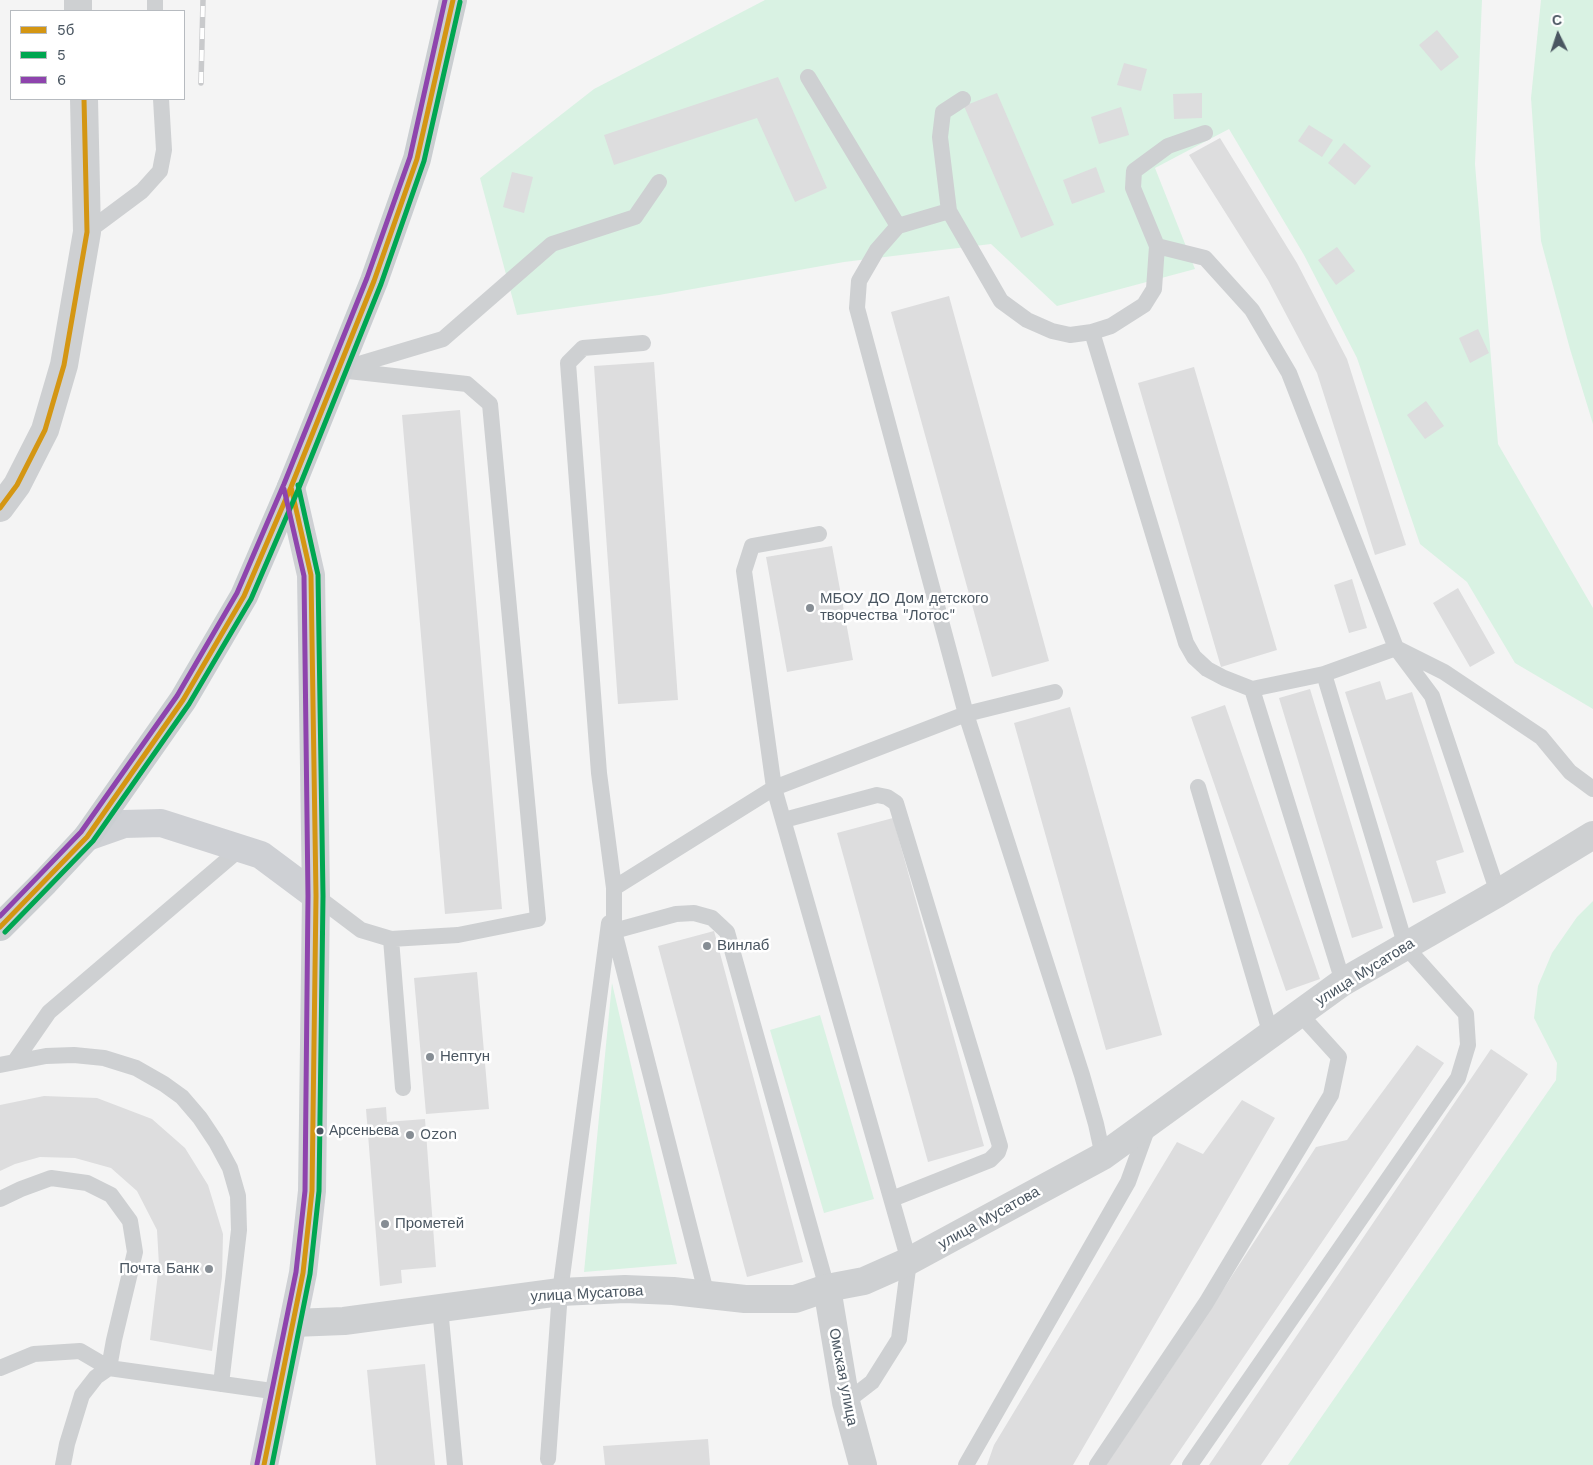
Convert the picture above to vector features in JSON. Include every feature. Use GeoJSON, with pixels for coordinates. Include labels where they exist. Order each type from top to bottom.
{"type":"FeatureCollection","features":[{"type":"Feature","properties":{"kind":"main road"},"geometry":{"type":"LineString","coordinates":[[0,927],[87,837],[188,692],[244,596],[339,370],[374,281],[417,159],[453,0]]}},
{"type":"Feature","properties":{"kind":"main road"},"geometry":{"type":"LineString","coordinates":[[264,1465],[303,1273],[312,1191],[316,896],[311,575],[291,487]]}},
{"type":"Feature","properties":{"kind":"main road"},"geometry":{"type":"LineString","coordinates":[[87,837],[124,824],[162,823],[261,855],[316,896]]}},
{"type":"Feature","properties":{"kind":"street"},"geometry":{"type":"LineString","coordinates":[[0,508],[17,485],[45,430],[64,365],[87,232],[84,100]]}},
{"type":"Feature","properties":{"kind":"street","name":"улица Мусатова"},"geometry":{"type":"LineString","coordinates":[[293,1323],[344,1321],[560,1292],[625,1289],[672,1291],[762,1300],[795,1299],[826,1288],[864,1281],[909,1261],[1103,1156],[1343,982],[1498,893],[1593,835]]}},
{"type":"Feature","properties":{"kind":"street","name":"Омская улица"},"geometry":{"type":"LineString","coordinates":[[826,1288],[846,1402],[863,1465]]}},
{"type":"Feature","properties":{"kind":"lane"},"geometry":{"type":"LineString","coordinates":[[808,77],[898,226]]}},
{"type":"Feature","properties":{"kind":"lane"},"geometry":{"type":"LineString","coordinates":[[964,99],[943,112],[940,137],[950,211],[1001,301],[1027,320],[1052,331],[1070,335],[1092,332],[1111,326],[1144,305],[1154,289],[1158,246],[1133,188],[1134,171],[1168,146],[1205,133]]}},
{"type":"Feature","properties":{"kind":"lane"},"geometry":{"type":"LineString","coordinates":[[87,232],[142,191],[160,171],[164,150],[161,100]]}},
{"type":"Feature","properties":{"kind":"lane"},"geometry":{"type":"LineString","coordinates":[[339,370],[443,339],[552,244],[635,217],[659,182]]}},
{"type":"Feature","properties":{"kind":"lane"},"geometry":{"type":"LineString","coordinates":[[950,211],[898,226],[877,250],[860,281],[857,308],[966,714],[1082,1075],[1103,1156]]}},
{"type":"Feature","properties":{"kind":"lane"},"geometry":{"type":"LineString","coordinates":[[1158,246],[1205,258],[1252,310],[1289,373],[1396,648],[1432,696],[1498,893]]}},
{"type":"Feature","properties":{"kind":"lane"},"geometry":{"type":"LineString","coordinates":[[1092,332],[1186,643],[1194,657],[1207,669],[1252,690],[1324,674],[1396,648],[1444,672],[1541,737],[1570,772],[1593,789]]}},
{"type":"Feature","properties":{"kind":"lane"},"geometry":{"type":"LineString","coordinates":[[643,344],[583,348],[568,363],[599,773],[614,888],[614,931],[707,1296]]}},
{"type":"Feature","properties":{"kind":"lane"},"geometry":{"type":"LineString","coordinates":[[316,896],[362,930],[391,939],[458,935],[538,919],[490,404],[467,384],[339,370]]}},
{"type":"Feature","properties":{"kind":"lane"},"geometry":{"type":"LineString","coordinates":[[819,534],[752,546],[744,571],[774,788],[909,1261],[899,1339],[872,1382],[846,1402]]}},
{"type":"Feature","properties":{"kind":"lane"},"geometry":{"type":"LineString","coordinates":[[1190,1465],[1458,1078],[1468,1045],[1466,1014],[1406,947],[1324,674]]}},
{"type":"Feature","properties":{"kind":"lane"},"geometry":{"type":"LineString","coordinates":[[1252,690],[1343,982]]}},
{"type":"Feature","properties":{"kind":"lane"},"geometry":{"type":"LineString","coordinates":[[614,888],[774,788],[966,714],[1056,692]]}},
{"type":"Feature","properties":{"kind":"lane"},"geometry":{"type":"LineString","coordinates":[[1198,787],[1271,1035]]}},
{"type":"Feature","properties":{"kind":"lane"},"geometry":{"type":"LineString","coordinates":[[784,820],[877,795],[887,796],[896,803],[1000,1146],[998,1152],[990,1160],[892,1199]]}},
{"type":"Feature","properties":{"kind":"lane"},"geometry":{"type":"LineString","coordinates":[[7,1063],[49,1012],[240,848]]}},
{"type":"Feature","properties":{"kind":"lane"},"geometry":{"type":"LineString","coordinates":[[548,1459],[560,1292],[614,888]]}},
{"type":"Feature","properties":{"kind":"lane"},"geometry":{"type":"LineString","coordinates":[[614,931],[676,914],[694,913],[712,918],[727,932],[826,1288]]}},
{"type":"Feature","properties":{"kind":"lane"},"geometry":{"type":"LineString","coordinates":[[391,939],[403,1088]]}},
{"type":"Feature","properties":{"kind":"lane"},"geometry":{"type":"LineString","coordinates":[[1097,1465],[1206,1303],[1330,1096],[1339,1057],[1300,1014]]}},
{"type":"Feature","properties":{"kind":"lane"},"geometry":{"type":"LineString","coordinates":[[7,1063],[46,1056],[104,1058],[136,1068],[164,1084],[182,1097],[200,1118],[230,1168],[238,1196],[239,1230],[221,1384]]}},
{"type":"Feature","properties":{"kind":"lane"},"geometry":{"type":"LineString","coordinates":[[966,1465],[1128,1182],[1151,1120]]}},
{"type":"Feature","properties":{"kind":"lane"},"geometry":{"type":"LineString","coordinates":[[0,1198],[51,1178],[87,1183],[111,1195],[130,1221],[135,1252],[109,1368],[96,1377],[82,1395],[67,1444],[63,1465]]}},
{"type":"Feature","properties":{"kind":"lane"},"geometry":{"type":"LineString","coordinates":[[440,1308],[456,1465]]}},
{"type":"Feature","properties":{"kind":"lane"},"geometry":{"type":"LineString","coordinates":[[0,1368],[34,1354],[80,1351],[109,1368],[279,1392]]}},
{"type":"Feature","properties":{"kind":"green space"},"geometry":{"type":"Polygon","coordinates":[[[765,0],[1482,0],[1475,164],[1498,444],[1593,608],[1593,709],[1515,663],[1467,582],[1420,544],[1357,358],[1304,255],[1229,129],[1155,168],[1195,269],[1057,306],[991,244],[844,262],[659,295],[517,315],[480,178],[594,89],[765,0]]]}},
{"type":"Feature","properties":{"kind":"green space"},"geometry":{"type":"Polygon","coordinates":[[[1541,0],[1593,0],[1593,424],[1570,349],[1541,241],[1531,98],[1541,0]]]}},
{"type":"Feature","properties":{"kind":"green space"},"geometry":{"type":"Polygon","coordinates":[[[1593,901],[1593,1465],[1288,1465],[1556,1080],[1557,1063],[1534,1018],[1538,986],[1552,953],[1577,917],[1593,901]]]}},
{"type":"Feature","properties":{"kind":"green space"},"geometry":{"type":"Polygon","coordinates":[[[612,983],[677,1264],[584,1272],[612,983]]]}},
{"type":"Feature","properties":{"kind":"green space"},"geometry":{"type":"Polygon","coordinates":[[[820,1015],[874,1199],[824,1213],[770,1030],[820,1015]]]}},
{"type":"Feature","properties":{"kind":"building"},"geometry":{"type":"Polygon","coordinates":[[[1437,30],[1459,57],[1441,71],[1419,45],[1437,30]]]}},
{"type":"Feature","properties":{"kind":"building"},"geometry":{"type":"Polygon","coordinates":[[[1124,63],[1147,69],[1141,91],[1117,85],[1124,63]]]}},
{"type":"Feature","properties":{"kind":"building"},"geometry":{"type":"Polygon","coordinates":[[[778,77],[827,188],[795,202],[757,118],[614,165],[604,135],[778,77]]]}},
{"type":"Feature","properties":{"kind":"building"},"geometry":{"type":"Polygon","coordinates":[[[997,93],[1054,225],[1021,238],[964,106],[997,93]]]}},
{"type":"Feature","properties":{"kind":"building"},"geometry":{"type":"Polygon","coordinates":[[[1202,93],[1202,118],[1174,119],[1173,94],[1202,93]]]}},
{"type":"Feature","properties":{"kind":"building"},"geometry":{"type":"Polygon","coordinates":[[[1121,107],[1129,135],[1099,144],[1091,117],[1121,107]]]}},
{"type":"Feature","properties":{"kind":"building"},"geometry":{"type":"Polygon","coordinates":[[[1309,125],[1333,140],[1322,157],[1298,141],[1309,125]]]}},
{"type":"Feature","properties":{"kind":"building"},"geometry":{"type":"Polygon","coordinates":[[[1220,138],[1297,263],[1347,359],[1406,545],[1375,555],[1317,373],[1268,280],[1189,155],[1220,138]]]}},
{"type":"Feature","properties":{"kind":"building"},"geometry":{"type":"Polygon","coordinates":[[[1344,143],[1371,166],[1355,185],[1328,163],[1344,143]]]}},
{"type":"Feature","properties":{"kind":"building"},"geometry":{"type":"Polygon","coordinates":[[[1096,167],[1105,192],[1072,204],[1063,180],[1096,167]]]}},
{"type":"Feature","properties":{"kind":"building"},"geometry":{"type":"Polygon","coordinates":[[[512,172],[533,177],[524,213],[503,207],[512,172]]]}},
{"type":"Feature","properties":{"kind":"building"},"geometry":{"type":"Polygon","coordinates":[[[1337,247],[1355,271],[1336,285],[1318,260],[1337,247]]]}},
{"type":"Feature","properties":{"kind":"building"},"geometry":{"type":"Polygon","coordinates":[[[949,296],[1049,661],[992,677],[891,312],[949,296]]]}},
{"type":"Feature","properties":{"kind":"building"},"geometry":{"type":"Polygon","coordinates":[[[1478,329],[1489,353],[1470,363],[1459,338],[1478,329]]]}},
{"type":"Feature","properties":{"kind":"building"},"geometry":{"type":"Polygon","coordinates":[[[654,362],[678,700],[618,704],[594,366],[654,362]]]}},
{"type":"Feature","properties":{"kind":"building"},"geometry":{"type":"Polygon","coordinates":[[[1194,367],[1277,650],[1221,667],[1138,383],[1194,367]]]}},
{"type":"Feature","properties":{"kind":"building"},"geometry":{"type":"Polygon","coordinates":[[[1426,401],[1444,426],[1425,439],[1407,415],[1426,401]]]}},
{"type":"Feature","properties":{"kind":"building"},"geometry":{"type":"Polygon","coordinates":[[[460,410],[502,909],[445,914],[402,415],[460,410]]]}},
{"type":"Feature","properties":{"kind":"building","name":"МБОУ ДО Дом детского творчества \"Лотос\""},"geometry":{"type":"Polygon","coordinates":[[[832,546],[853,660],[787,672],[766,557],[832,546]]]}},
{"type":"Feature","properties":{"kind":"building"},"geometry":{"type":"Polygon","coordinates":[[[1352,579],[1367,628],[1349,633],[1334,585],[1352,579]]]}},
{"type":"Feature","properties":{"kind":"building"},"geometry":{"type":"Polygon","coordinates":[[[1458,588],[1495,653],[1470,667],[1433,603],[1458,588]]]}},
{"type":"Feature","properties":{"kind":"building"},"geometry":{"type":"Polygon","coordinates":[[[1380,681],[1386,700],[1412,692],[1464,852],[1436,861],[1446,893],[1413,903],[1345,692],[1380,681]]]}},
{"type":"Feature","properties":{"kind":"building"},"geometry":{"type":"Polygon","coordinates":[[[1310,689],[1383,928],[1352,938],[1279,698],[1310,689]]]}},
{"type":"Feature","properties":{"kind":"building"},"geometry":{"type":"Polygon","coordinates":[[[1225,705],[1320,979],[1286,991],[1191,717],[1225,705]]]}},
{"type":"Feature","properties":{"kind":"building"},"geometry":{"type":"Polygon","coordinates":[[[1070,707],[1162,1035],[1106,1050],[1014,723],[1070,707]]]}},
{"type":"Feature","properties":{"kind":"building"},"geometry":{"type":"Polygon","coordinates":[[[893,818],[984,1146],[928,1162],[837,833],[893,818]]]}},
{"type":"Feature","properties":{"kind":"building"},"geometry":{"type":"Polygon","coordinates":[[[714,931],[803,1262],[747,1277],[658,946],[714,931]]]}},
{"type":"Feature","properties":{"kind":"building"},"geometry":{"type":"Polygon","coordinates":[[[477,972],[489,1109],[426,1114],[414,978],[477,972]]]}},
{"type":"Feature","properties":{"kind":"building"},"geometry":{"type":"Polygon","coordinates":[[[1417,1045],[1444,1063],[1170,1465],[1106,1465],[1316,1147],[1347,1140],[1417,1045]]]}},
{"type":"Feature","properties":{"kind":"building"},"geometry":{"type":"Polygon","coordinates":[[[1491,1049],[1528,1074],[1261,1465],[1209,1465],[1491,1049]]]}},
{"type":"Feature","properties":{"kind":"building"},"geometry":{"type":"Polygon","coordinates":[[[44,1096],[97,1098],[152,1119],[185,1148],[208,1185],[223,1234],[222,1277],[212,1351],[150,1340],[159,1265],[157,1230],[137,1191],[111,1168],[75,1158],[40,1157],[15,1164],[0,1171],[0,1105],[44,1096]]]}},
{"type":"Feature","properties":{"kind":"building"},"geometry":{"type":"Polygon","coordinates":[[[1242,1100],[1275,1118],[1073,1465],[987,1465],[994,1445],[1177,1142],[1203,1154],[1242,1100]]]}},
{"type":"Feature","properties":{"kind":"building"},"geometry":{"type":"Polygon","coordinates":[[[386,1107],[387,1122],[425,1119],[436,1267],[401,1270],[402,1283],[380,1286],[366,1109],[386,1107]]]}},
{"type":"Feature","properties":{"kind":"building"},"geometry":{"type":"Polygon","coordinates":[[[425,1364],[435,1465],[376,1465],[367,1370],[425,1364]]]}},
{"type":"Feature","properties":{"kind":"building"},"geometry":{"type":"Polygon","coordinates":[[[708,1439],[710,1465],[605,1465],[603,1446],[708,1439]]]}},
{"type":"Feature","properties":{"kind":"railway"},"geometry":{"type":"LineString","coordinates":[[201,83],[203,0]]}},
{"type":"Feature","properties":{"kind":"transit line","name":"6"},"geometry":{"type":"LineString","coordinates":[[0,916],[81,832],[177,696],[237,593],[284,484],[367,278],[410,157],[445,0]]}},
{"type":"Feature","properties":{"kind":"transit line","name":"5б"},"geometry":{"type":"LineString","coordinates":[[0,927],[87,837],[183,700],[244,596],[291,487],[374,281],[417,159],[453,0]]}},
{"type":"Feature","properties":{"kind":"transit line","name":"5"},"geometry":{"type":"LineString","coordinates":[[5,932],[93,841],[189,704],[251,599],[298,490],[381,284],[424,161],[460,2]]}},
{"type":"Feature","properties":{"kind":"transit line","name":"5б"},"geometry":{"type":"LineString","coordinates":[[0,508],[17,485],[45,430],[64,365],[87,232],[84,100]]}},
{"type":"Feature","properties":{"kind":"transit line","name":"5"},"geometry":{"type":"LineString","coordinates":[[272,1465],[310,1274],[319,1191],[323,896],[318,575],[298,485]]}},
{"type":"Feature","properties":{"kind":"transit line","name":"5б"},"geometry":{"type":"LineString","coordinates":[[264,1465],[303,1273],[312,1191],[316,896],[311,575],[291,487]]}},
{"type":"Feature","properties":{"kind":"transit line","name":"6"},"geometry":{"type":"LineString","coordinates":[[257,1464],[296,1272],[305,1191],[308,896],[304,576],[284,489]]}},
{"type":"Feature","properties":{"kind":"place","name":"МБОУ ДО Дом детского творчества \"Лотос\""},"geometry":{"type":"Point","coordinates":[810,608]}},
{"type":"Feature","properties":{"kind":"place","name":"Винлаб"},"geometry":{"type":"Point","coordinates":[707,946]}},
{"type":"Feature","properties":{"kind":"place","name":"Нептун"},"geometry":{"type":"Point","coordinates":[430,1057]}},
{"type":"Feature","properties":{"kind":"place","name":"Арсеньева"},"geometry":{"type":"Point","coordinates":[320,1131]}},
{"type":"Feature","properties":{"kind":"place","name":"Ozon"},"geometry":{"type":"Point","coordinates":[410,1135]}},
{"type":"Feature","properties":{"kind":"place","name":"Прометей"},"geometry":{"type":"Point","coordinates":[385,1224]}},
{"type":"Feature","properties":{"kind":"place","name":"Почта Банк"},"geometry":{"type":"Point","coordinates":[209,1269]}}]}
